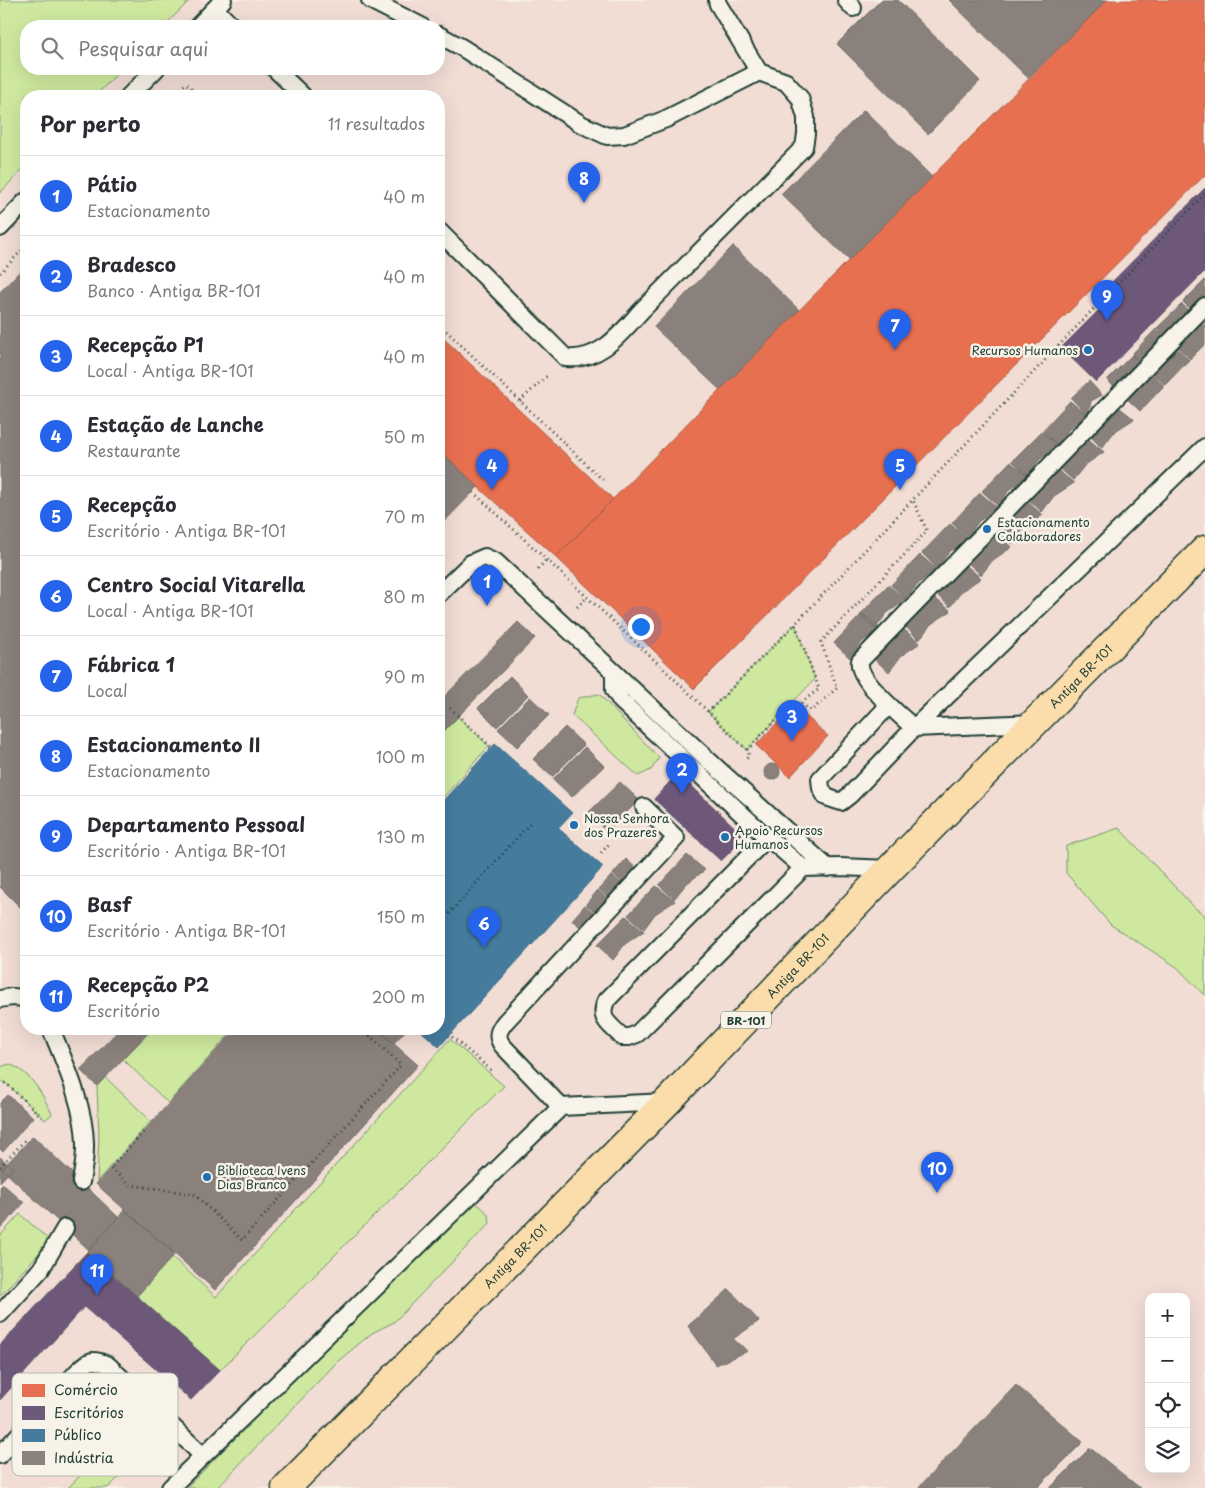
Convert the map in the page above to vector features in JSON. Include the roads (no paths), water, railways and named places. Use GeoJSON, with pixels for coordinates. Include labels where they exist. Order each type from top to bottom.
{"type":"FeatureCollection","features":[{"type":"Feature","properties":{"kind":"main road","name":"Antiga BR-101"},"geometry":{"type":"LineString","coordinates":[[286,1488],[667,1102],[890,869],[1205,550]]}},
{"type":"Feature","properties":{"kind":"lane"},"geometry":{"type":"LineString","coordinates":[[370,0],[410,20]]}},
{"type":"Feature","properties":{"kind":"lane"},"geometry":{"type":"LineString","coordinates":[[445,237],[566,358],[577,359],[606,347],[804,147],[806,117],[800,98],[786,82],[759,72],[718,4],[718,0]]}},
{"type":"Feature","properties":{"kind":"lane"},"geometry":{"type":"LineString","coordinates":[[204,20],[219,4],[228,20]]}},
{"type":"Feature","properties":{"kind":"lane"},"geometry":{"type":"LineString","coordinates":[[445,38],[581,124],[607,136],[624,135],[666,119],[759,72]]}},
{"type":"Feature","properties":{"kind":"lane"},"geometry":{"type":"LineString","coordinates":[[135,90],[150,75]]}},
{"type":"Feature","properties":{"kind":"lane"},"geometry":{"type":"LineString","coordinates":[[281,75],[297,90]]}},
{"type":"Feature","properties":{"kind":"lane"},"geometry":{"type":"LineString","coordinates":[[0,228],[20,207]]}},
{"type":"Feature","properties":{"kind":"lane"},"geometry":{"type":"LineString","coordinates":[[1035,723],[914,728],[878,696],[862,672],[859,664],[861,658],[1205,306]]}},
{"type":"Feature","properties":{"kind":"lane"},"geometry":{"type":"LineString","coordinates":[[889,705],[820,779],[821,788],[826,797],[841,802],[850,795],[914,728],[1205,447]]}},
{"type":"Feature","properties":{"kind":"lane"},"geometry":{"type":"LineString","coordinates":[[445,588],[470,563],[485,557],[496,562],[718,769],[828,868]]}},
{"type":"Feature","properties":{"kind":"lane"},"geometry":{"type":"LineString","coordinates":[[614,673],[614,690],[620,701],[802,868],[890,869]]}},
{"type":"Feature","properties":{"kind":"lane"},"geometry":{"type":"LineString","coordinates":[[561,1107],[502,1045],[498,1038],[498,1033],[504,1022],[676,838],[644,807]]}},
{"type":"Feature","properties":{"kind":"lane"},"geometry":{"type":"LineString","coordinates":[[768,837],[606,1002],[603,1010],[604,1018],[622,1036],[629,1037],[637,1034],[802,868]]}},
{"type":"Feature","properties":{"kind":"lane"},"geometry":{"type":"LineString","coordinates":[[0,999],[20,998]]}},
{"type":"Feature","properties":{"kind":"lane"},"geometry":{"type":"LineString","coordinates":[[54,1035],[71,1076],[82,1120],[85,1146],[81,1182]]}},
{"type":"Feature","properties":{"kind":"lane"},"geometry":{"type":"LineString","coordinates":[[170,1488],[561,1107],[667,1102]]}},
{"type":"Feature","properties":{"kind":"lane"},"geometry":{"type":"LineString","coordinates":[[0,1314],[40,1269],[65,1228]]}},
{"type":"Feature","properties":{"kind":"lane"},"geometry":{"type":"LineString","coordinates":[[76,1373],[88,1362],[97,1360],[108,1365],[116,1373]]}},
{"type":"Feature","properties":{"kind":"lane"},"geometry":{"type":"LineString","coordinates":[[178,1433],[202,1456]]}},
{"type":"Feature","properties":{"kind":"lane"},"geometry":{"type":"LineString","coordinates":[[0,1455],[12,1442]]}},
{"type":"Feature","properties":{"kind":"place","name":"Estacionamento II"},"geometry":{"type":"Point","coordinates":[584,203]}},
{"type":"Feature","properties":{"kind":"place","name":"Departamento Pessoal"},"geometry":{"type":"Point","coordinates":[1107,321]}},
{"type":"Feature","properties":{"kind":"place","name":"Fábrica 1"},"geometry":{"type":"Point","coordinates":[895,350]}},
{"type":"Feature","properties":{"kind":"place","name":"Recursos Humanos"},"geometry":{"type":"Point","coordinates":[1088,350]}},
{"type":"Feature","properties":{"kind":"place","name":"Estação de Lanche"},"geometry":{"type":"Point","coordinates":[492,490]}},
{"type":"Feature","properties":{"kind":"place","name":"Recepção"},"geometry":{"type":"Point","coordinates":[900,490]}},
{"type":"Feature","properties":{"kind":"place","name":"Estacionamento Colaboradores"},"geometry":{"type":"Point","coordinates":[987,529]}},
{"type":"Feature","properties":{"kind":"place","name":"Pátio"},"geometry":{"type":"Point","coordinates":[487,606]}},
{"type":"Feature","properties":{"kind":"place","name":"Recepção P1"},"geometry":{"type":"Point","coordinates":[792,741]}},
{"type":"Feature","properties":{"kind":"place","name":"Bradesco"},"geometry":{"type":"Point","coordinates":[682,794]}},
{"type":"Feature","properties":{"kind":"place","name":"Nossa Senhora dos Prazeres"},"geometry":{"type":"Point","coordinates":[574,825]}},
{"type":"Feature","properties":{"kind":"place","name":"Apoio Recursos Humanos"},"geometry":{"type":"Point","coordinates":[725,837]}},
{"type":"Feature","properties":{"kind":"place","name":"Centro Social Vitarella"},"geometry":{"type":"Point","coordinates":[484,948]}},
{"type":"Feature","properties":{"kind":"place","name":"Biblioteca Ivens Dias Branco"},"geometry":{"type":"Point","coordinates":[207,1177]}},
{"type":"Feature","properties":{"kind":"place","name":"Basf"},"geometry":{"type":"Point","coordinates":[937,1193]}},
{"type":"Feature","properties":{"kind":"place","name":"Recepção P2"},"geometry":{"type":"Point","coordinates":[97,1295]}}]}
